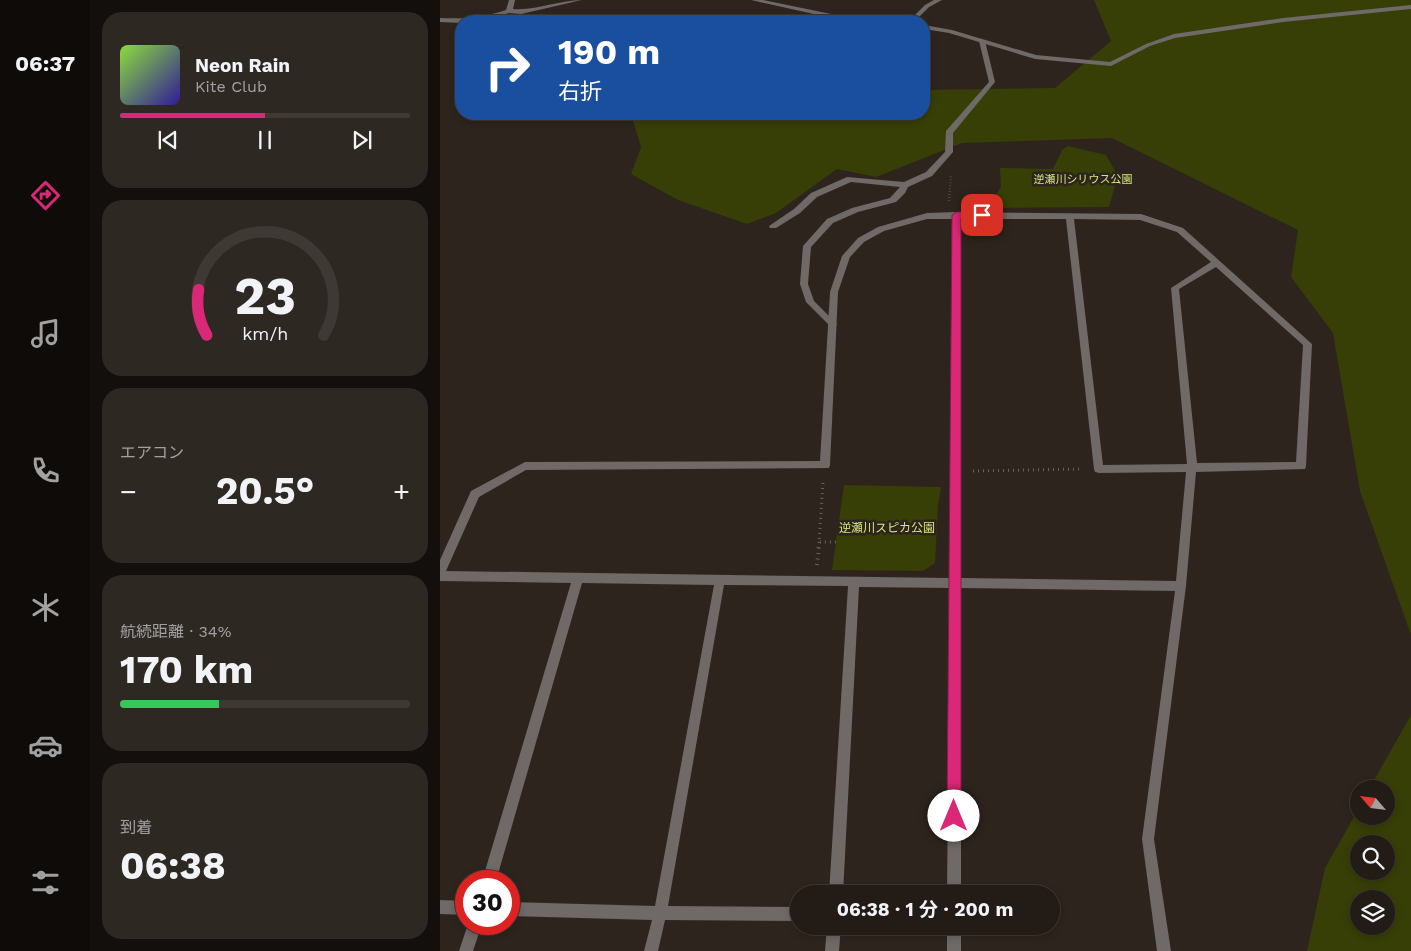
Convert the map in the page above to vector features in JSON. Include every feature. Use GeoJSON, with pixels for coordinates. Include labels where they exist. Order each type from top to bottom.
{"type":"FeatureCollection","features":[{"type":"Feature","properties":{"kind":"street"},"geometry":{"type":"LineString","coordinates":[[509,11],[512,0]]}},
{"type":"Feature","properties":{"kind":"street"},"geometry":{"type":"LineString","coordinates":[[496,15],[509,11],[521,12],[579,0]]}},
{"type":"Feature","properties":{"kind":"street"},"geometry":{"type":"LineString","coordinates":[[754,0],[826,15]]}},
{"type":"Feature","properties":{"kind":"street"},"geometry":{"type":"LineString","coordinates":[[918,15],[927,6],[939,0]]}},
{"type":"Feature","properties":{"kind":"street"},"geometry":{"type":"LineString","coordinates":[[930,28],[950,31],[1035,57],[1111,64],[1148,45],[1174,36],[1283,20],[1411,7]]}},
{"type":"Feature","properties":{"kind":"street"},"geometry":{"type":"LineString","coordinates":[[440,20],[455,21]]}},
{"type":"Feature","properties":{"kind":"street"},"geometry":{"type":"LineString","coordinates":[[773,226],[797,211],[814,195],[850,179],[905,185],[929,174],[949,152],[949,133],[992,82],[982,42]]}},
{"type":"Feature","properties":{"kind":"street"},"geometry":{"type":"LineString","coordinates":[[833,324],[810,302],[804,284],[807,246],[830,221],[855,210],[893,200],[905,185]]}},
{"type":"Feature","properties":{"kind":"street"},"geometry":{"type":"LineString","coordinates":[[954,885],[957,215]]}},
{"type":"Feature","properties":{"kind":"street"},"geometry":{"type":"LineString","coordinates":[[1070,217],[1099,469],[1192,466],[1301,466],[1308,344],[1180,230],[1141,217],[927,216],[881,229],[861,240],[846,256],[834,292],[825,465],[525,466],[475,494],[440,574],[1181,586]]}},
{"type":"Feature","properties":{"kind":"street"},"geometry":{"type":"LineString","coordinates":[[1164,951],[1148,839],[1181,586],[1192,466],[1175,288],[1217,262]]}},
{"type":"Feature","properties":{"kind":"street"},"geometry":{"type":"LineString","coordinates":[[491,870],[578,577]]}},
{"type":"Feature","properties":{"kind":"street"},"geometry":{"type":"LineString","coordinates":[[650,951],[660,913],[720,578]]}},
{"type":"Feature","properties":{"kind":"street"},"geometry":{"type":"LineString","coordinates":[[837,885],[854,581]]}},
{"type":"Feature","properties":{"kind":"street"},"geometry":{"type":"LineString","coordinates":[[440,907],[455,908]]}},
{"type":"Feature","properties":{"kind":"street"},"geometry":{"type":"LineString","coordinates":[[520,909],[790,914]]}},
{"type":"Feature","properties":{"kind":"street"},"geometry":{"type":"LineString","coordinates":[[466,951],[471,935]]}},
{"type":"Feature","properties":{"kind":"street"},"geometry":{"type":"LineString","coordinates":[[832,951],[833,935]]}},
{"type":"Feature","properties":{"kind":"street"},"geometry":{"type":"LineString","coordinates":[[954,935],[954,951]]}},
{"type":"Feature","properties":{"kind":"path"},"geometry":{"type":"LineString","coordinates":[[948,204],[951,170]]}},
{"type":"Feature","properties":{"kind":"path"},"geometry":{"type":"LineString","coordinates":[[970,471],[1099,469]]}},
{"type":"Feature","properties":{"kind":"path"},"geometry":{"type":"LineString","coordinates":[[816,566],[823,483]]}},
{"type":"Feature","properties":{"kind":"path"},"geometry":{"type":"LineString","coordinates":[[819,542],[836,542]]}},
{"type":"Feature","properties":{"kind":"green space"},"geometry":{"type":"Polygon","coordinates":[[[1094,0],[1411,0],[1411,635],[1360,491],[1333,333],[1291,277],[1298,230],[1112,138],[962,143],[876,177],[837,169],[776,213],[747,224],[678,200],[631,174],[641,147],[633,120],[930,120],[930,90],[1055,88],[1111,41],[1094,0]]]}},
{"type":"Feature","properties":{"kind":"green space","name":"逆瀬川シリウス公園"},"geometry":{"type":"Polygon","coordinates":[[[1068,146],[1106,155],[1118,176],[1109,207],[987,208],[1001,187],[1000,168],[1053,169],[1062,150],[1068,146]]]}},
{"type":"Feature","properties":{"kind":"green space","name":"逆瀬川スピカ公園"},"geometry":{"type":"Polygon","coordinates":[[[844,485],[941,487],[938,505],[935,563],[923,571],[832,570],[844,485]]]}},
{"type":"Feature","properties":{"kind":"green space"},"geometry":{"type":"Polygon","coordinates":[[[1411,715],[1411,951],[1307,951],[1325,868],[1350,824],[1395,825],[1395,780],[1374,780],[1411,715]]]}},
{"type":"Feature","properties":{"kind":"route"},"geometry":{"type":"LineString","coordinates":[[954,816],[957,215],[982,215]]}}]}
